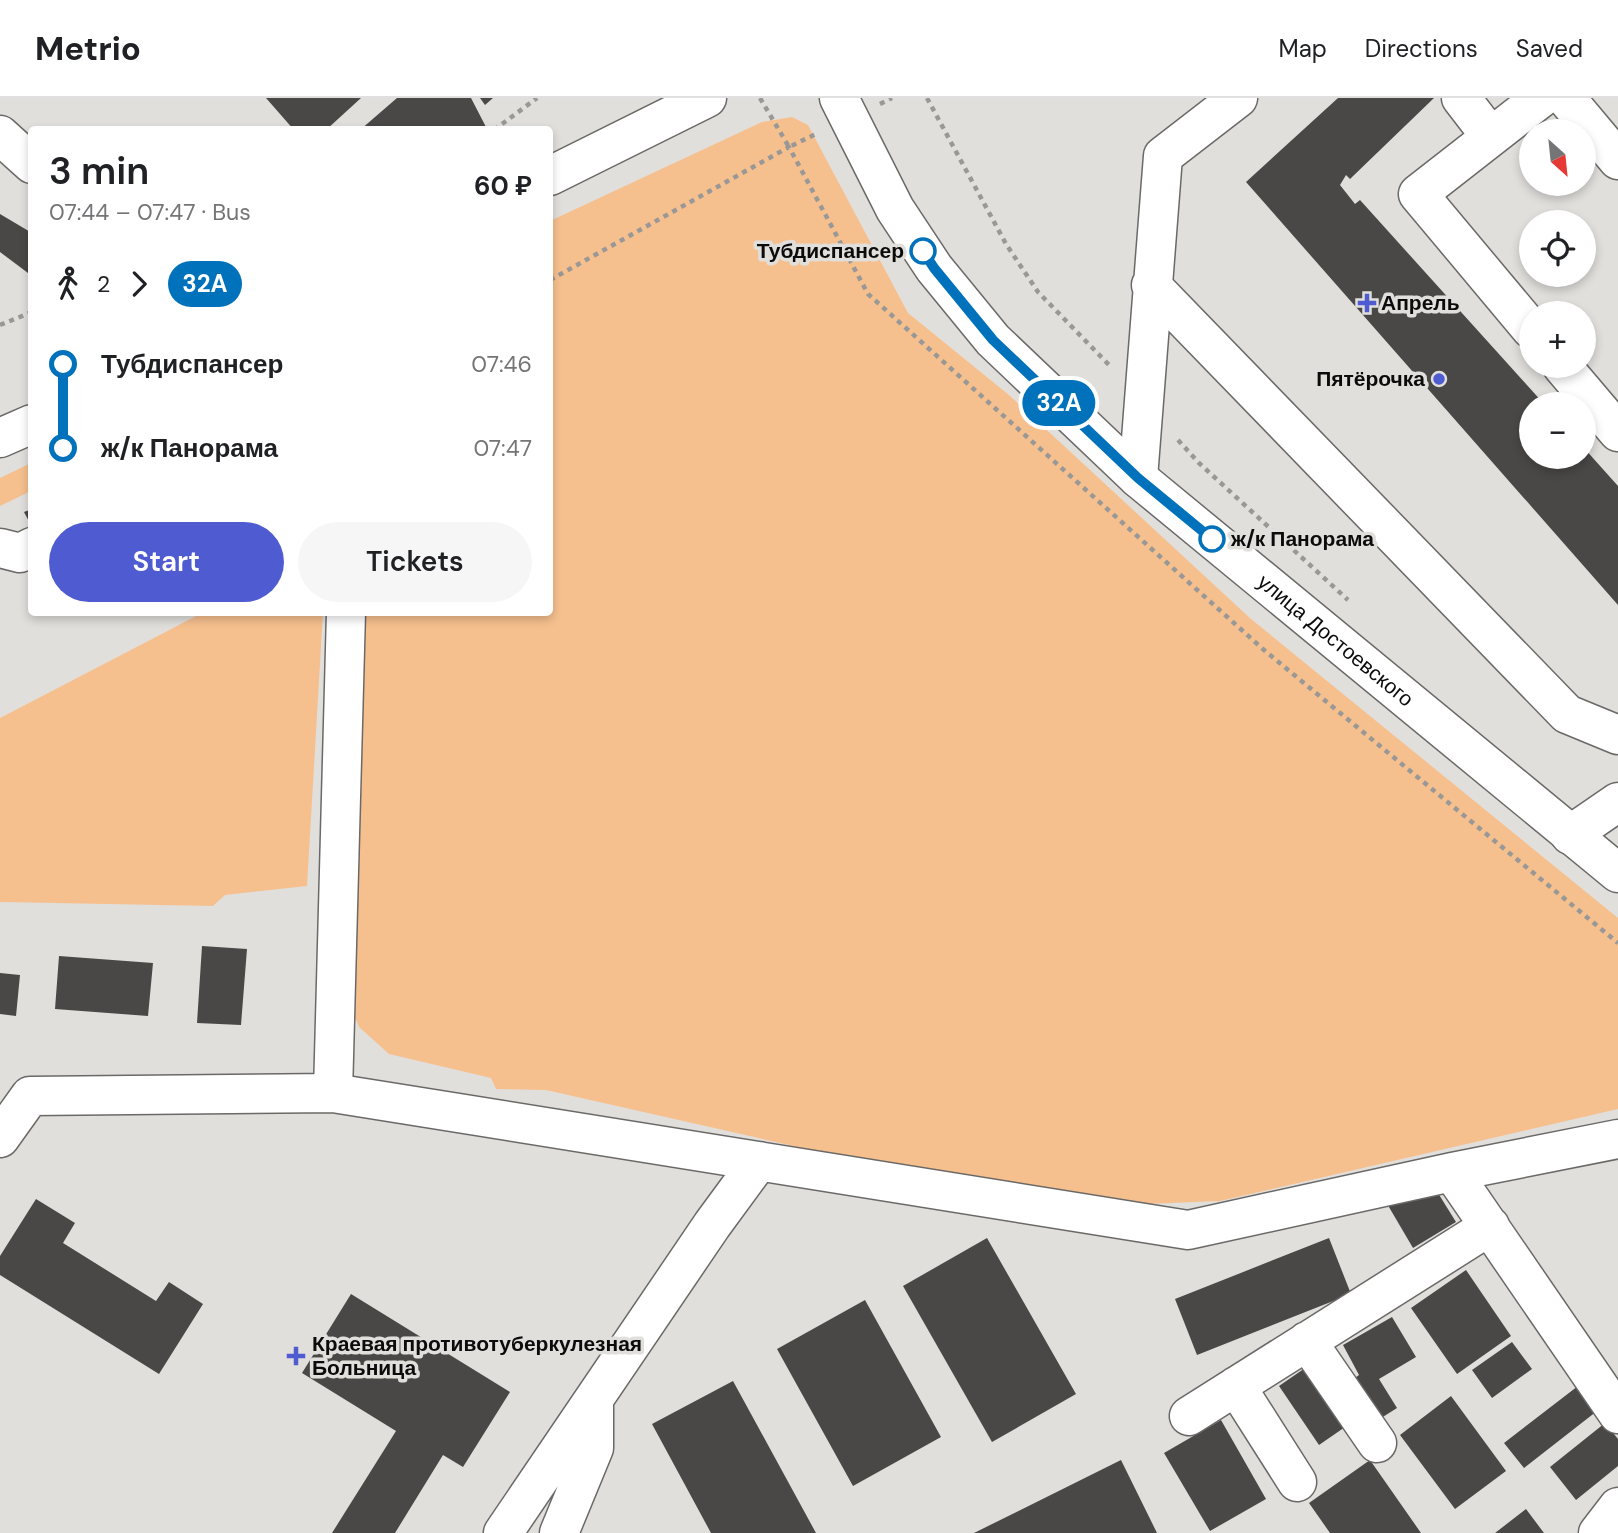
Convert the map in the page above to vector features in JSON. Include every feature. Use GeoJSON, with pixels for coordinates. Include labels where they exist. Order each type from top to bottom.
{"type":"FeatureCollection","features":[{"type":"Feature","properties":{"kind":"main road"},"geometry":{"type":"LineString","coordinates":[[553,175],[707,98]]}},
{"type":"Feature","properties":{"kind":"main road","name":"улица Достоевского"},"geometry":{"type":"LineString","coordinates":[[839,98],[895,209],[934,268],[993,340],[1138,478],[1618,873]]}},
{"type":"Feature","properties":{"kind":"main road"},"geometry":{"type":"LineString","coordinates":[[1138,478],[1163,156],[1238,98]]}},
{"type":"Feature","properties":{"kind":"main road"},"geometry":{"type":"LineString","coordinates":[[1461,98],[1491,137]]}},
{"type":"Feature","properties":{"kind":"main road"},"geometry":{"type":"LineString","coordinates":[[1519,315],[1418,194],[1541,98]]}},
{"type":"Feature","properties":{"kind":"main road"},"geometry":{"type":"LineString","coordinates":[[1566,98],[1618,160]]}},
{"type":"Feature","properties":{"kind":"main road"},"geometry":{"type":"LineString","coordinates":[[0,135],[28,160]]}},
{"type":"Feature","properties":{"kind":"main road"},"geometry":{"type":"LineString","coordinates":[[1151,285],[1567,714],[1618,735]]}},
{"type":"Feature","properties":{"kind":"main road"},"geometry":{"type":"LineString","coordinates":[[1572,378],[1618,432]]}},
{"type":"Feature","properties":{"kind":"main road"},"geometry":{"type":"LineString","coordinates":[[0,438],[28,426]]}},
{"type":"Feature","properties":{"kind":"main road"},"geometry":{"type":"LineString","coordinates":[[0,548],[20,553],[28,549]]}},
{"type":"Feature","properties":{"kind":"main road"},"geometry":{"type":"LineString","coordinates":[[333,1093],[346,616]]}},
{"type":"Feature","properties":{"kind":"main road"},"geometry":{"type":"LineString","coordinates":[[1570,835],[1618,802]]}},
{"type":"Feature","properties":{"kind":"main road"},"geometry":{"type":"LineString","coordinates":[[0,1138],[15,1092],[333,1093],[1188,1230],[1452,1172],[1618,1141]]}},
{"type":"Feature","properties":{"kind":"main road"},"geometry":{"type":"LineString","coordinates":[[503,1533],[712,1225],[759,1161]]}},
{"type":"Feature","properties":{"kind":"main road"},"geometry":{"type":"LineString","coordinates":[[1452,1172],[1618,1414]]}},
{"type":"Feature","properties":{"kind":"main road"},"geometry":{"type":"LineString","coordinates":[[1189,1416],[1490,1226]]}},
{"type":"Feature","properties":{"kind":"main road"},"geometry":{"type":"LineString","coordinates":[[1307,1341],[1377,1444]]}},
{"type":"Feature","properties":{"kind":"main road"},"geometry":{"type":"LineString","coordinates":[[1236,1386],[1297,1482]]}},
{"type":"Feature","properties":{"kind":"main road"},"geometry":{"type":"LineString","coordinates":[[559,1533],[594,1448],[594,1399]]}},
{"type":"Feature","properties":{"kind":"main road"},"geometry":{"type":"LineString","coordinates":[[1598,1533],[1618,1507]]}},
{"type":"Feature","properties":{"kind":"path"},"geometry":{"type":"LineString","coordinates":[[499,126],[537,98]]}},
{"type":"Feature","properties":{"kind":"path"},"geometry":{"type":"LineString","coordinates":[[760,98],[868,294],[1264,650],[1618,943]]}},
{"type":"Feature","properties":{"kind":"path"},"geometry":{"type":"LineString","coordinates":[[927,98],[1006,244],[1038,292],[1199,463],[1355,606]]}},
{"type":"Feature","properties":{"kind":"path"},"geometry":{"type":"LineString","coordinates":[[553,279],[789,148]]}},
{"type":"Feature","properties":{"kind":"path"},"geometry":{"type":"LineString","coordinates":[[0,325],[28,314]]}},
{"type":"Feature","properties":{"kind":"shaded area"},"geometry":{"type":"Polygon","coordinates":[[[792,117],[808,125],[908,313],[1009,395],[1251,619],[1618,918],[1618,1109],[1220,1201],[1122,1205],[820,1152],[546,1090],[496,1089],[491,1078],[389,1054],[359,1027],[351,1008],[366,616],[553,616],[553,220],[762,122],[792,117]]]}},
{"type":"Feature","properties":{"kind":"shaded area"},"geometry":{"type":"Polygon","coordinates":[[[28,464],[28,492],[0,506],[0,478],[28,464]]]}},
{"type":"Feature","properties":{"kind":"shaded area"},"geometry":{"type":"Polygon","coordinates":[[[196,616],[323,616],[307,886],[225,895],[213,906],[0,902],[0,718],[196,616]]]}},
{"type":"Feature","properties":{"kind":"building"},"geometry":{"type":"Polygon","coordinates":[[[266,98],[361,98],[330,126],[290,126],[266,98]]]}},
{"type":"Feature","properties":{"kind":"building"},"geometry":{"type":"Polygon","coordinates":[[[397,98],[471,98],[485,126],[365,126],[397,98]]]}},
{"type":"Feature","properties":{"kind":"building"},"geometry":{"type":"Polygon","coordinates":[[[480,98],[493,98],[485,105],[480,98]]]}},
{"type":"Feature","properties":{"kind":"building"},"geometry":{"type":"Polygon","coordinates":[[[1338,98],[1434,98],[1350,179],[1346,175],[1340,185],[1355,204],[1360,200],[1533,392],[1519,392],[1519,469],[1596,469],[1596,461],[1618,486],[1618,605],[1246,182],[1338,98]]]}},
{"type":"Feature","properties":{"kind":"building"},"geometry":{"type":"Polygon","coordinates":[[[0,214],[28,231],[28,273],[0,252],[0,214]]]}},
{"type":"Feature","properties":{"kind":"building"},"geometry":{"type":"Polygon","coordinates":[[[202,946],[247,949],[241,1025],[197,1023],[202,946]]]}},
{"type":"Feature","properties":{"kind":"building"},"geometry":{"type":"Polygon","coordinates":[[[59,956],[153,963],[148,1016],[55,1009],[59,956]]]}},
{"type":"Feature","properties":{"kind":"building"},"geometry":{"type":"Polygon","coordinates":[[[0,973],[20,975],[16,1016],[0,1014],[0,973]]]}},
{"type":"Feature","properties":{"kind":"building"},"geometry":{"type":"Polygon","coordinates":[[[1433,1185],[1456,1222],[1413,1248],[1386,1202],[1433,1185]]]}},
{"type":"Feature","properties":{"kind":"building"},"geometry":{"type":"Polygon","coordinates":[[[36,1199],[75,1223],[63,1243],[156,1301],[169,1282],[203,1304],[159,1374],[0,1275],[0,1256],[36,1199]]]}},
{"type":"Feature","properties":{"kind":"building"},"geometry":{"type":"Polygon","coordinates":[[[987,1238],[1076,1394],[992,1442],[903,1286],[987,1238]]]}},
{"type":"Feature","properties":{"kind":"building"},"geometry":{"type":"Polygon","coordinates":[[[1329,1238],[1351,1294],[1197,1355],[1175,1299],[1329,1238]]]}},
{"type":"Feature","properties":{"kind":"building"},"geometry":{"type":"Polygon","coordinates":[[[1466,1270],[1511,1336],[1457,1374],[1411,1308],[1466,1270]]]}},
{"type":"Feature","properties":{"kind":"building"},"geometry":{"type":"Polygon","coordinates":[[[351,1294],[510,1392],[463,1467],[443,1455],[395,1533],[332,1533],[396,1431],[302,1373],[351,1294]]]}},
{"type":"Feature","properties":{"kind":"building"},"geometry":{"type":"Polygon","coordinates":[[[865,1300],[941,1437],[853,1486],[777,1349],[865,1300]]]}},
{"type":"Feature","properties":{"kind":"building"},"geometry":{"type":"Polygon","coordinates":[[[1392,1317],[1416,1357],[1379,1379],[1397,1408],[1378,1420],[1352,1380],[1359,1375],[1343,1345],[1392,1317]]]}},
{"type":"Feature","properties":{"kind":"building"},"geometry":{"type":"Polygon","coordinates":[[[1512,1342],[1532,1369],[1492,1398],[1472,1370],[1512,1342]]]}},
{"type":"Feature","properties":{"kind":"building"},"geometry":{"type":"Polygon","coordinates":[[[1308,1366],[1348,1425],[1319,1445],[1279,1386],[1308,1366]]]}},
{"type":"Feature","properties":{"kind":"building"},"geometry":{"type":"Polygon","coordinates":[[[733,1381],[816,1533],[711,1533],[652,1424],[733,1381]]]}},
{"type":"Feature","properties":{"kind":"building"},"geometry":{"type":"Polygon","coordinates":[[[1578,1386],[1597,1411],[1524,1468],[1504,1443],[1578,1386]]]}},
{"type":"Feature","properties":{"kind":"building"},"geometry":{"type":"Polygon","coordinates":[[[1451,1396],[1506,1471],[1455,1509],[1400,1435],[1451,1396]]]}},
{"type":"Feature","properties":{"kind":"building"},"geometry":{"type":"Polygon","coordinates":[[[1221,1420],[1266,1499],[1210,1531],[1164,1453],[1221,1420]]]}},
{"type":"Feature","properties":{"kind":"building"},"geometry":{"type":"Polygon","coordinates":[[[1605,1423],[1618,1439],[1618,1466],[1576,1500],[1550,1467],[1605,1423]]]}},
{"type":"Feature","properties":{"kind":"building"},"geometry":{"type":"Polygon","coordinates":[[[1121,1460],[1157,1533],[974,1533],[1121,1460]]]}},
{"type":"Feature","properties":{"kind":"building"},"geometry":{"type":"Polygon","coordinates":[[[1370,1460],[1421,1533],[1330,1533],[1309,1503],[1370,1460]]]}},
{"type":"Feature","properties":{"kind":"building"},"geometry":{"type":"Polygon","coordinates":[[[1526,1509],[1544,1533],[1495,1533],[1526,1509]]]}},
{"type":"Feature","properties":{"kind":"bus line","name":"32A"},"geometry":{"type":"LineString","coordinates":[[923,251],[993,340],[1138,478],[1212,539]]}},
{"type":"Feature","properties":{"kind":"place","name":"Тубдиспансер"},"geometry":{"type":"Point","coordinates":[923,251]}},
{"type":"Feature","properties":{"kind":"place","name":"Апрель"},"geometry":{"type":"Point","coordinates":[1367,303]}},
{"type":"Feature","properties":{"kind":"place","name":"Пятёрочка"},"geometry":{"type":"Point","coordinates":[1439,379]}},
{"type":"Feature","properties":{"kind":"place","name":"ж/к Панорама"},"geometry":{"type":"Point","coordinates":[1212,539]}},
{"type":"Feature","properties":{"kind":"place","name":"Краевая противотуберкулезная Больница"},"geometry":{"type":"Point","coordinates":[296,1356]}}]}
